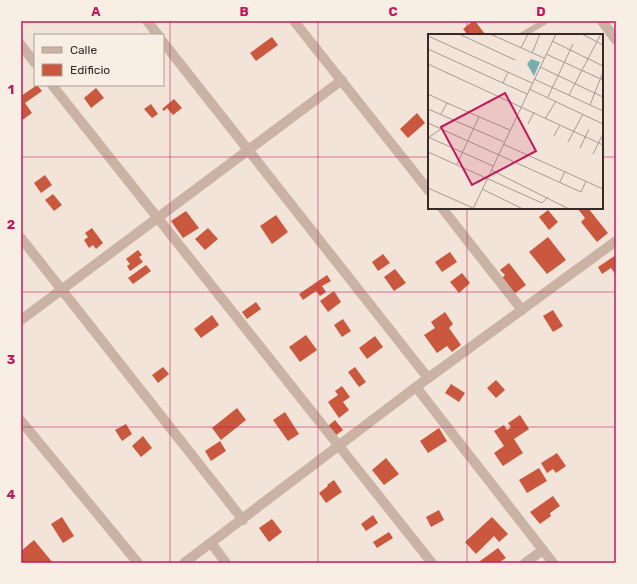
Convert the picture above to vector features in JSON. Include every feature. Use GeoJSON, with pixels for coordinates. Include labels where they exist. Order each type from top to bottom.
{"type":"FeatureCollection","features":[{"type":"Feature","properties":{"kind":"street"},"geometry":{"type":"LineString","coordinates":[[147,21],[157,34]]}},
{"type":"Feature","properties":{"kind":"street"},"geometry":{"type":"LineString","coordinates":[[294,21],[428,190]]}},
{"type":"Feature","properties":{"kind":"street"},"geometry":{"type":"LineString","coordinates":[[602,21],[616,40]]}},
{"type":"Feature","properties":{"kind":"street"},"geometry":{"type":"LineString","coordinates":[[164,43],[428,378]]}},
{"type":"Feature","properties":{"kind":"street"},"geometry":{"type":"LineString","coordinates":[[21,45],[34,62]]}},
{"type":"Feature","properties":{"kind":"street"},"geometry":{"type":"LineString","coordinates":[[21,320],[342,80]]}},
{"type":"Feature","properties":{"kind":"street"},"geometry":{"type":"LineString","coordinates":[[53,86],[432,563]]}},
{"type":"Feature","properties":{"kind":"street"},"geometry":{"type":"LineString","coordinates":[[443,209],[522,310]]}},
{"type":"Feature","properties":{"kind":"street"},"geometry":{"type":"LineString","coordinates":[[21,238],[243,520]]}},
{"type":"Feature","properties":{"kind":"street"},"geometry":{"type":"LineString","coordinates":[[184,563],[243,520],[428,378],[616,241]]}},
{"type":"Feature","properties":{"kind":"street"},"geometry":{"type":"LineString","coordinates":[[416,387],[553,563]]}},
{"type":"Feature","properties":{"kind":"street"},"geometry":{"type":"LineString","coordinates":[[21,421],[138,563]]}},
{"type":"Feature","properties":{"kind":"street"},"geometry":{"type":"LineString","coordinates":[[211,543],[226,563]]}},
{"type":"Feature","properties":{"kind":"street"},"geometry":{"type":"LineString","coordinates":[[525,563],[543,550]]}},
{"type":"Feature","properties":{"kind":"lane"},"geometry":{"type":"LineString","coordinates":[[524,34],[546,21]]}},
{"type":"Feature","properties":{"kind":"building"},"geometry":{"type":"Polygon","coordinates":[[[475,21],[485,34],[467,34],[463,29],[475,21]]]}},
{"type":"Feature","properties":{"kind":"building"},"geometry":{"type":"Polygon","coordinates":[[[272,37],[278,45],[256,61],[250,53],[272,37]]]}},
{"type":"Feature","properties":{"kind":"building"},"geometry":{"type":"Polygon","coordinates":[[[36,86],[38,86],[42,91],[25,103],[32,113],[21,121],[21,96],[36,86]]]}},
{"type":"Feature","properties":{"kind":"building"},"geometry":{"type":"Polygon","coordinates":[[[96,88],[104,98],[91,108],[84,98],[96,88]]]}},
{"type":"Feature","properties":{"kind":"building"},"geometry":{"type":"Polygon","coordinates":[[[174,99],[182,108],[173,115],[167,108],[164,111],[162,109],[174,99]]]}},
{"type":"Feature","properties":{"kind":"building"},"geometry":{"type":"Polygon","coordinates":[[[151,104],[158,114],[152,118],[144,109],[151,104]]]}},
{"type":"Feature","properties":{"kind":"building"},"geometry":{"type":"Polygon","coordinates":[[[417,113],[425,123],[408,138],[400,129],[417,113]]]}},
{"type":"Feature","properties":{"kind":"building"},"geometry":{"type":"Polygon","coordinates":[[[45,175],[52,185],[41,193],[34,183],[45,175]]]}},
{"type":"Feature","properties":{"kind":"building"},"geometry":{"type":"Polygon","coordinates":[[[53,194],[62,205],[54,211],[45,200],[53,194]]]}},
{"type":"Feature","properties":{"kind":"building"},"geometry":{"type":"Polygon","coordinates":[[[578,209],[589,209],[608,233],[597,242],[581,222],[585,218],[578,209]]]}},
{"type":"Feature","properties":{"kind":"building"},"geometry":{"type":"Polygon","coordinates":[[[548,210],[558,222],[549,230],[539,217],[548,210]]]}},
{"type":"Feature","properties":{"kind":"building"},"geometry":{"type":"Polygon","coordinates":[[[186,211],[199,228],[183,238],[171,221],[186,211]]]}},
{"type":"Feature","properties":{"kind":"building"},"geometry":{"type":"Polygon","coordinates":[[[276,215],[288,232],[272,244],[260,226],[276,215]]]}},
{"type":"Feature","properties":{"kind":"building"},"geometry":{"type":"Polygon","coordinates":[[[92,228],[103,243],[96,249],[93,245],[89,248],[84,240],[88,237],[85,233],[92,228]]]}},
{"type":"Feature","properties":{"kind":"building"},"geometry":{"type":"Polygon","coordinates":[[[208,228],[218,239],[205,250],[195,239],[208,228]]]}},
{"type":"Feature","properties":{"kind":"building"},"geometry":{"type":"Polygon","coordinates":[[[548,237],[566,260],[547,274],[529,252],[548,237]]]}},
{"type":"Feature","properties":{"kind":"building"},"geometry":{"type":"Polygon","coordinates":[[[138,250],[142,255],[139,257],[143,262],[130,271],[127,266],[130,264],[126,259],[138,250]]]}},
{"type":"Feature","properties":{"kind":"building"},"geometry":{"type":"Polygon","coordinates":[[[450,252],[457,262],[442,272],[435,262],[450,252]]]}},
{"type":"Feature","properties":{"kind":"building"},"geometry":{"type":"Polygon","coordinates":[[[383,254],[390,263],[378,271],[372,262],[383,254]]]}},
{"type":"Feature","properties":{"kind":"building"},"geometry":{"type":"Polygon","coordinates":[[[616,255],[616,275],[611,268],[602,274],[598,267],[616,255]]]}},
{"type":"Feature","properties":{"kind":"building"},"geometry":{"type":"Polygon","coordinates":[[[509,263],[526,285],[514,294],[502,278],[505,275],[500,270],[509,263]]]}},
{"type":"Feature","properties":{"kind":"building"},"geometry":{"type":"Polygon","coordinates":[[[146,265],[151,271],[133,284],[128,278],[146,265]]]}},
{"type":"Feature","properties":{"kind":"building"},"geometry":{"type":"Polygon","coordinates":[[[395,269],[406,283],[394,291],[384,277],[395,269]]]}},
{"type":"Feature","properties":{"kind":"building"},"geometry":{"type":"Polygon","coordinates":[[[462,273],[470,283],[459,293],[450,282],[462,273]]]}},
{"type":"Feature","properties":{"kind":"building"},"geometry":{"type":"Polygon","coordinates":[[[327,275],[331,281],[322,286],[326,292],[320,296],[316,291],[303,300],[299,294],[327,275]]]}},
{"type":"Feature","properties":{"kind":"building"},"geometry":{"type":"Polygon","coordinates":[[[334,291],[341,302],[328,312],[320,301],[334,291]]]}},
{"type":"Feature","properties":{"kind":"building"},"geometry":{"type":"Polygon","coordinates":[[[256,302],[261,309],[247,319],[242,312],[256,302]]]}},
{"type":"Feature","properties":{"kind":"building"},"geometry":{"type":"Polygon","coordinates":[[[553,310],[563,326],[553,332],[543,316],[553,310]]]}},
{"type":"Feature","properties":{"kind":"building"},"geometry":{"type":"Polygon","coordinates":[[[445,312],[453,324],[449,328],[461,345],[452,352],[447,346],[437,353],[424,335],[435,328],[431,322],[445,312]]]}},
{"type":"Feature","properties":{"kind":"building"},"geometry":{"type":"Polygon","coordinates":[[[212,315],[219,325],[201,338],[194,329],[212,315]]]}},
{"type":"Feature","properties":{"kind":"building"},"geometry":{"type":"Polygon","coordinates":[[[343,319],[351,331],[342,337],[334,325],[343,319]]]}},
{"type":"Feature","properties":{"kind":"building"},"geometry":{"type":"Polygon","coordinates":[[[306,335],[317,350],[300,362],[289,347],[306,335]]]}},
{"type":"Feature","properties":{"kind":"building"},"geometry":{"type":"Polygon","coordinates":[[[375,336],[383,347],[367,359],[359,348],[375,336]]]}},
{"type":"Feature","properties":{"kind":"building"},"geometry":{"type":"Polygon","coordinates":[[[163,367],[169,374],[158,383],[152,375],[163,367]]]}},
{"type":"Feature","properties":{"kind":"building"},"geometry":{"type":"Polygon","coordinates":[[[355,367],[366,382],[359,387],[348,372],[355,367]]]}},
{"type":"Feature","properties":{"kind":"building"},"geometry":{"type":"Polygon","coordinates":[[[496,380],[505,390],[496,398],[487,388],[496,380]]]}},
{"type":"Feature","properties":{"kind":"building"},"geometry":{"type":"Polygon","coordinates":[[[451,384],[465,393],[459,402],[445,393],[451,384]]]}},
{"type":"Feature","properties":{"kind":"building"},"geometry":{"type":"Polygon","coordinates":[[[342,386],[350,397],[343,402],[349,410],[339,418],[328,402],[338,395],[335,391],[342,386]]]}},
{"type":"Feature","properties":{"kind":"building"},"geometry":{"type":"Polygon","coordinates":[[[237,408],[246,420],[221,440],[212,428],[237,408]]]}},
{"type":"Feature","properties":{"kind":"building"},"geometry":{"type":"Polygon","coordinates":[[[285,412],[299,434],[288,441],[273,420],[285,412]]]}},
{"type":"Feature","properties":{"kind":"building"},"geometry":{"type":"Polygon","coordinates":[[[520,415],[529,429],[514,439],[523,453],[503,466],[494,453],[504,446],[494,431],[504,425],[507,430],[511,427],[508,423],[520,415]]]}},
{"type":"Feature","properties":{"kind":"building"},"geometry":{"type":"Polygon","coordinates":[[[335,420],[343,430],[335,436],[328,426],[335,420]]]}},
{"type":"Feature","properties":{"kind":"building"},"geometry":{"type":"Polygon","coordinates":[[[126,424],[132,434],[122,441],[115,430],[126,424]]]}},
{"type":"Feature","properties":{"kind":"building"},"geometry":{"type":"Polygon","coordinates":[[[439,428],[447,441],[428,453],[420,441],[439,428]]]}},
{"type":"Feature","properties":{"kind":"building"},"geometry":{"type":"Polygon","coordinates":[[[143,436],[152,448],[141,457],[132,446],[143,436]]]}},
{"type":"Feature","properties":{"kind":"building"},"geometry":{"type":"Polygon","coordinates":[[[220,441],[226,451],[211,461],[205,451],[220,441]]]}},
{"type":"Feature","properties":{"kind":"building"},"geometry":{"type":"Polygon","coordinates":[[[557,453],[566,466],[556,473],[553,469],[547,473],[541,463],[557,453]]]}},
{"type":"Feature","properties":{"kind":"building"},"geometry":{"type":"Polygon","coordinates":[[[386,458],[399,474],[384,485],[372,470],[386,458]]]}},
{"type":"Feature","properties":{"kind":"building"},"geometry":{"type":"Polygon","coordinates":[[[539,468],[547,481],[527,493],[519,480],[539,468]]]}},
{"type":"Feature","properties":{"kind":"building"},"geometry":{"type":"Polygon","coordinates":[[[334,480],[342,492],[326,503],[319,493],[334,480]]]}},
{"type":"Feature","properties":{"kind":"building"},"geometry":{"type":"Polygon","coordinates":[[[553,496],[560,506],[550,513],[551,516],[540,524],[530,512],[553,496]]]}},
{"type":"Feature","properties":{"kind":"building"},"geometry":{"type":"Polygon","coordinates":[[[439,510],[444,520],[431,527],[426,517],[439,510]]]}},
{"type":"Feature","properties":{"kind":"building"},"geometry":{"type":"Polygon","coordinates":[[[373,515],[378,523],[366,531],[361,524],[373,515]]]}},
{"type":"Feature","properties":{"kind":"building"},"geometry":{"type":"Polygon","coordinates":[[[62,517],[74,536],[63,543],[51,524],[62,517]]]}},
{"type":"Feature","properties":{"kind":"building"},"geometry":{"type":"Polygon","coordinates":[[[492,517],[508,534],[499,542],[494,536],[476,554],[465,542],[492,517]]]}},
{"type":"Feature","properties":{"kind":"building"},"geometry":{"type":"Polygon","coordinates":[[[272,519],[282,532],[269,542],[259,528],[272,519]]]}},
{"type":"Feature","properties":{"kind":"building"},"geometry":{"type":"Polygon","coordinates":[[[389,532],[393,538],[377,548],[373,542],[389,532]]]}},
{"type":"Feature","properties":{"kind":"building"},"geometry":{"type":"Polygon","coordinates":[[[34,540],[53,563],[23,563],[21,561],[21,551],[34,540]]]}},
{"type":"Feature","properties":{"kind":"building"},"geometry":{"type":"Polygon","coordinates":[[[498,548],[506,558],[498,563],[481,563],[480,561],[498,548]]]}}]}
